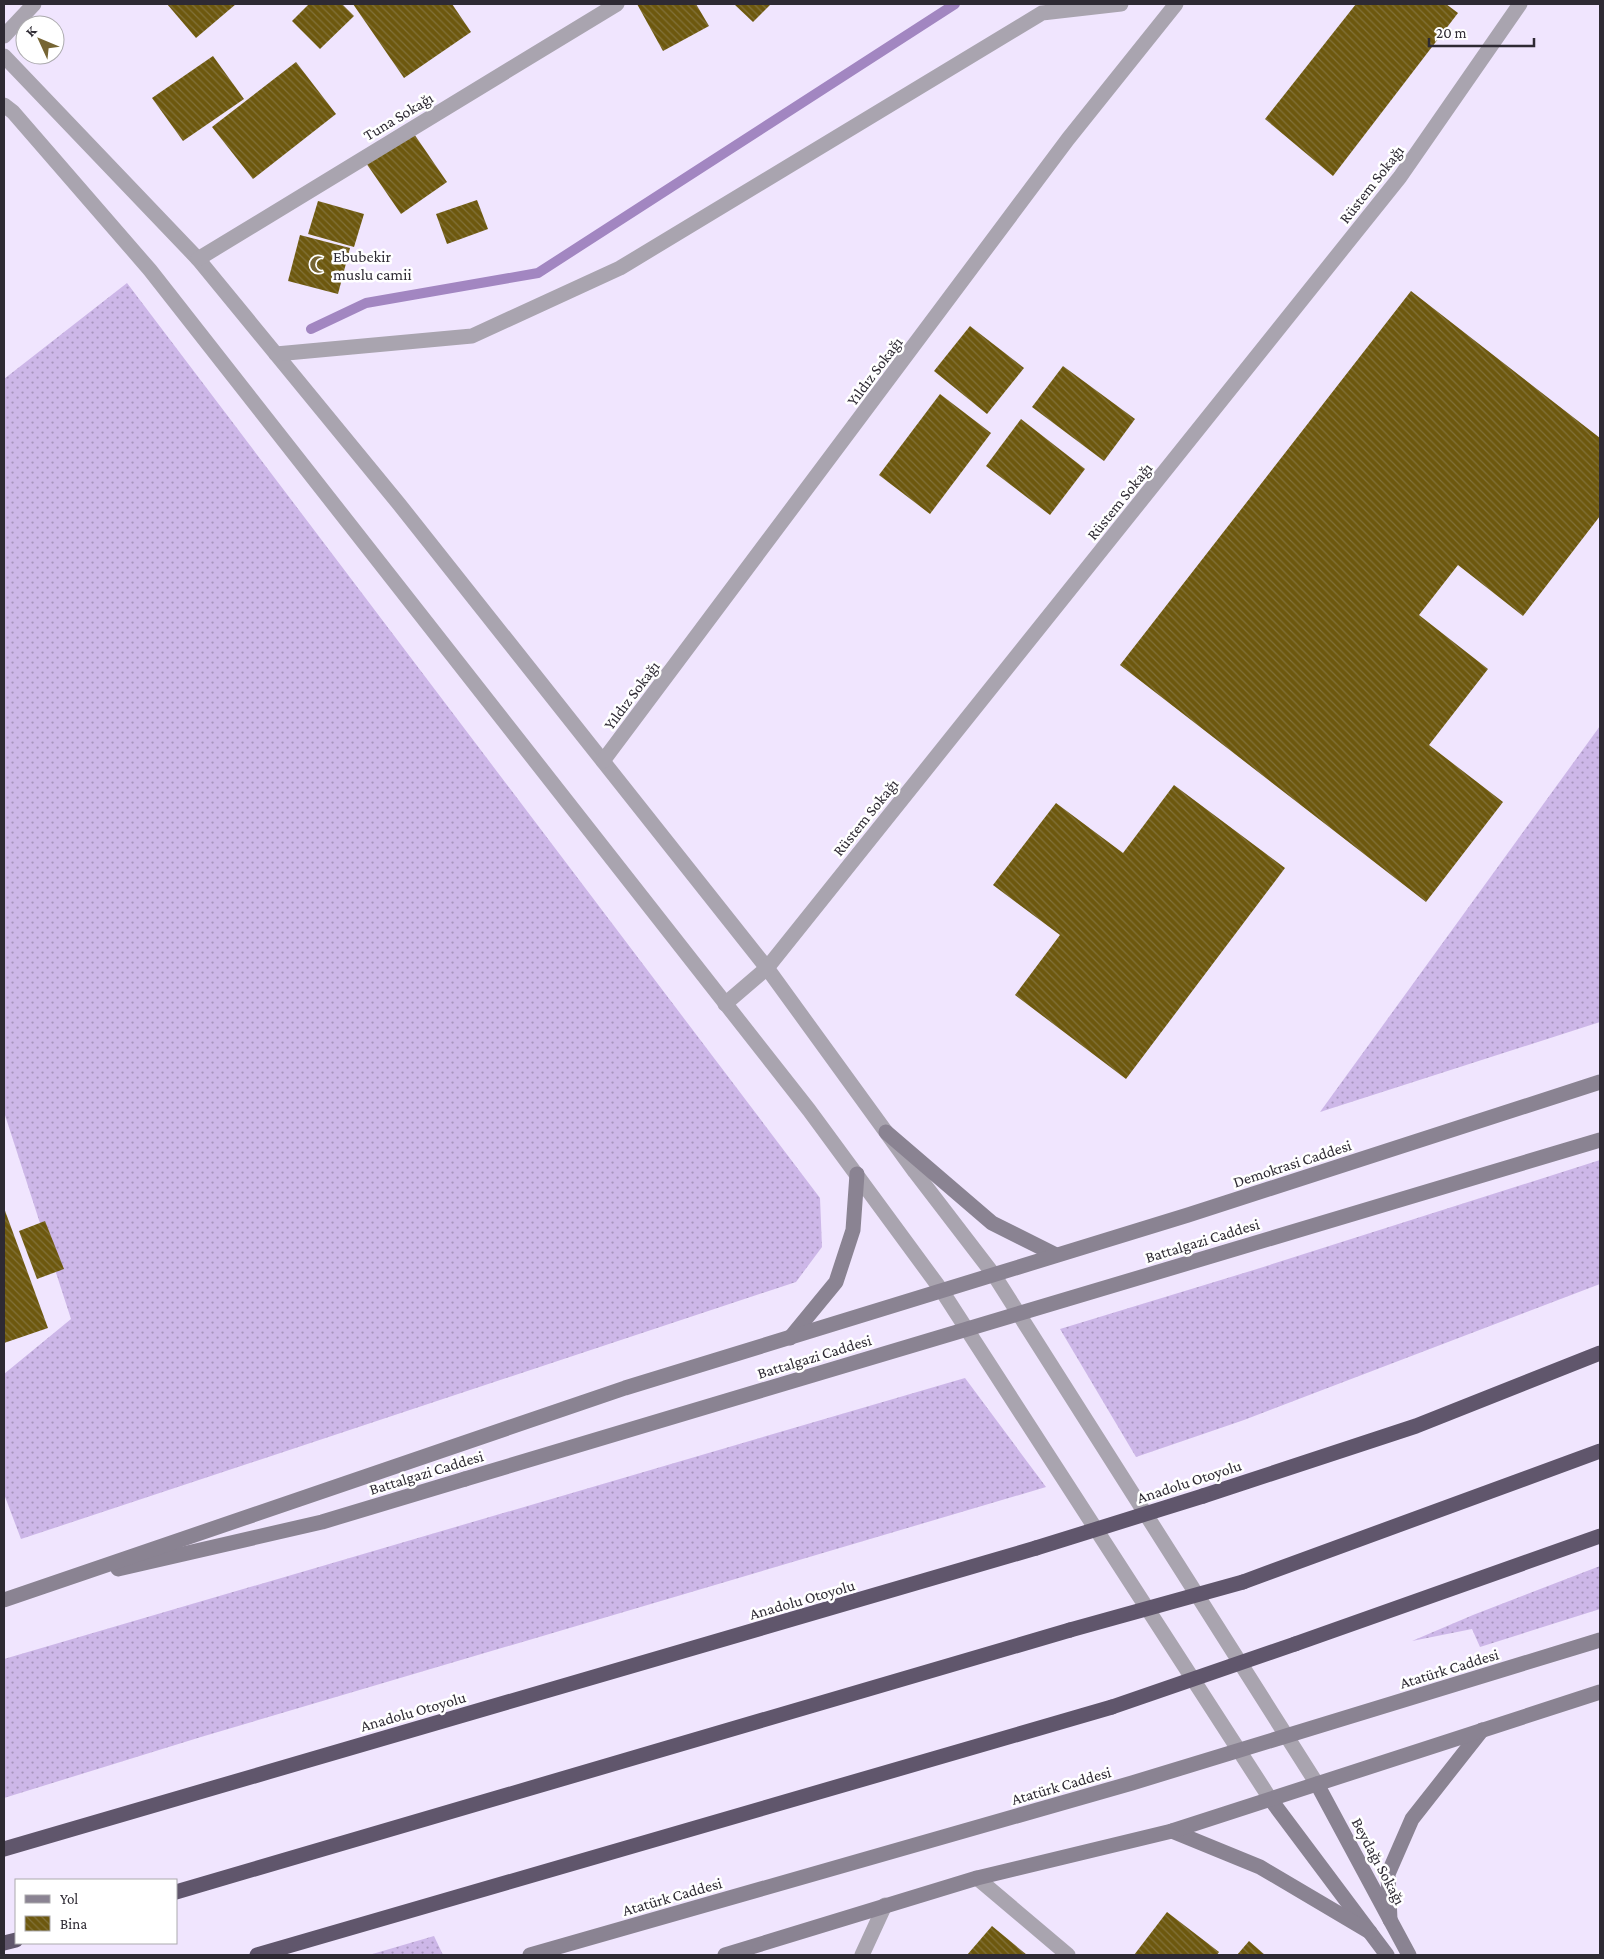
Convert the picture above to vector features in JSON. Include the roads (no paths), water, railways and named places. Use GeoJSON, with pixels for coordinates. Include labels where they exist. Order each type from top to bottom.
{"type":"FeatureCollection","features":[{"type":"Feature","properties":{"kind":"highway","name":"Anadolu Otoyolu"},"geometry":{"type":"LineString","coordinates":[[4,1849],[1036,1548],[1203,1496],[1416,1426],[1600,1353]]}},
{"type":"Feature","properties":{"kind":"highway"},"geometry":{"type":"LineString","coordinates":[[178,1891],[1070,1630],[1243,1582],[1600,1451]]}},
{"type":"Feature","properties":{"kind":"highway"},"geometry":{"type":"LineString","coordinates":[[257,1955],[1112,1707],[1600,1536]]}},
{"type":"Feature","properties":{"kind":"main road","name":"Demokrasi Caddesi"},"geometry":{"type":"LineString","coordinates":[[994,1275],[1600,1082]]}},
{"type":"Feature","properties":{"kind":"main road"},"geometry":{"type":"LineString","coordinates":[[886,1132],[992,1224],[1056,1255]]}},
{"type":"Feature","properties":{"kind":"main road","name":"Battalgazi Caddesi"},"geometry":{"type":"LineString","coordinates":[[33,1589],[322,1522],[1600,1140]]}},
{"type":"Feature","properties":{"kind":"main road"},"geometry":{"type":"LineString","coordinates":[[790,1338],[836,1282],[853,1230],[857,1174]]}},
{"type":"Feature","properties":{"kind":"main road","name":"Battalgazi Caddesi"},"geometry":{"type":"LineString","coordinates":[[4,1600],[625,1388],[994,1275]]}},
{"type":"Feature","properties":{"kind":"main road","name":"Atatürk Caddesi"},"geometry":{"type":"LineString","coordinates":[[530,1955],[1132,1783],[1600,1640]]}},
{"type":"Feature","properties":{"kind":"main road"},"geometry":{"type":"LineString","coordinates":[[725,1955],[977,1878],[1172,1831],[1600,1692]]}},
{"type":"Feature","properties":{"kind":"main road"},"geometry":{"type":"LineString","coordinates":[[1390,1920],[1388,1874],[1412,1819],[1482,1730]]}},
{"type":"Feature","properties":{"kind":"main road","name":"Beydağı Sokağı"},"geometry":{"type":"LineString","coordinates":[[1317,1784],[1409,1955]]}},
{"type":"Feature","properties":{"kind":"main road"},"geometry":{"type":"LineString","coordinates":[[1271,1800],[1387,1955]]}},
{"type":"Feature","properties":{"kind":"main road"},"geometry":{"type":"LineString","coordinates":[[1172,1831],[1260,1867],[1370,1932]]}},
{"type":"Feature","properties":{"kind":"street"},"geometry":{"type":"LineString","coordinates":[[4,36],[34,4]]}},
{"type":"Feature","properties":{"kind":"street","name":"Tuna Sokağı"},"geometry":{"type":"LineString","coordinates":[[198,259],[617,4]]}},
{"type":"Feature","properties":{"kind":"street"},"geometry":{"type":"LineString","coordinates":[[276,354],[472,336],[620,268],[1042,13],[1121,4]]}},
{"type":"Feature","properties":{"kind":"street","name":"Yıldız Sokağı"},"geometry":{"type":"LineString","coordinates":[[603,761],[1068,139],[1176,4]]}},
{"type":"Feature","properties":{"kind":"street","name":"Rüstem Sokağı"},"geometry":{"type":"LineString","coordinates":[[725,1004],[767,968],[1400,177],[1520,4]]}},
{"type":"Feature","properties":{"kind":"street"},"geometry":{"type":"LineString","coordinates":[[4,56],[198,259],[405,512],[767,968],[886,1132],[994,1275],[1317,1784]]}},
{"type":"Feature","properties":{"kind":"street"},"geometry":{"type":"LineString","coordinates":[[4,105],[13,112],[150,270],[810,1110],[942,1290],[1271,1800]]}},
{"type":"Feature","properties":{"kind":"street"},"geometry":{"type":"LineString","coordinates":[[977,1878],[1068,1955]]}},
{"type":"Feature","properties":{"kind":"street"},"geometry":{"type":"LineString","coordinates":[[862,1955],[885,1905]]}},
{"type":"Feature","properties":{"kind":"waterway"},"geometry":{"type":"LineString","coordinates":[[311,329],[366,303],[538,273],[955,4]]}},
{"type":"Feature","properties":{"kind":"place","name":"Ebubekir muslu camii"},"geometry":{"type":"Point","coordinates":[319,265]}}]}
